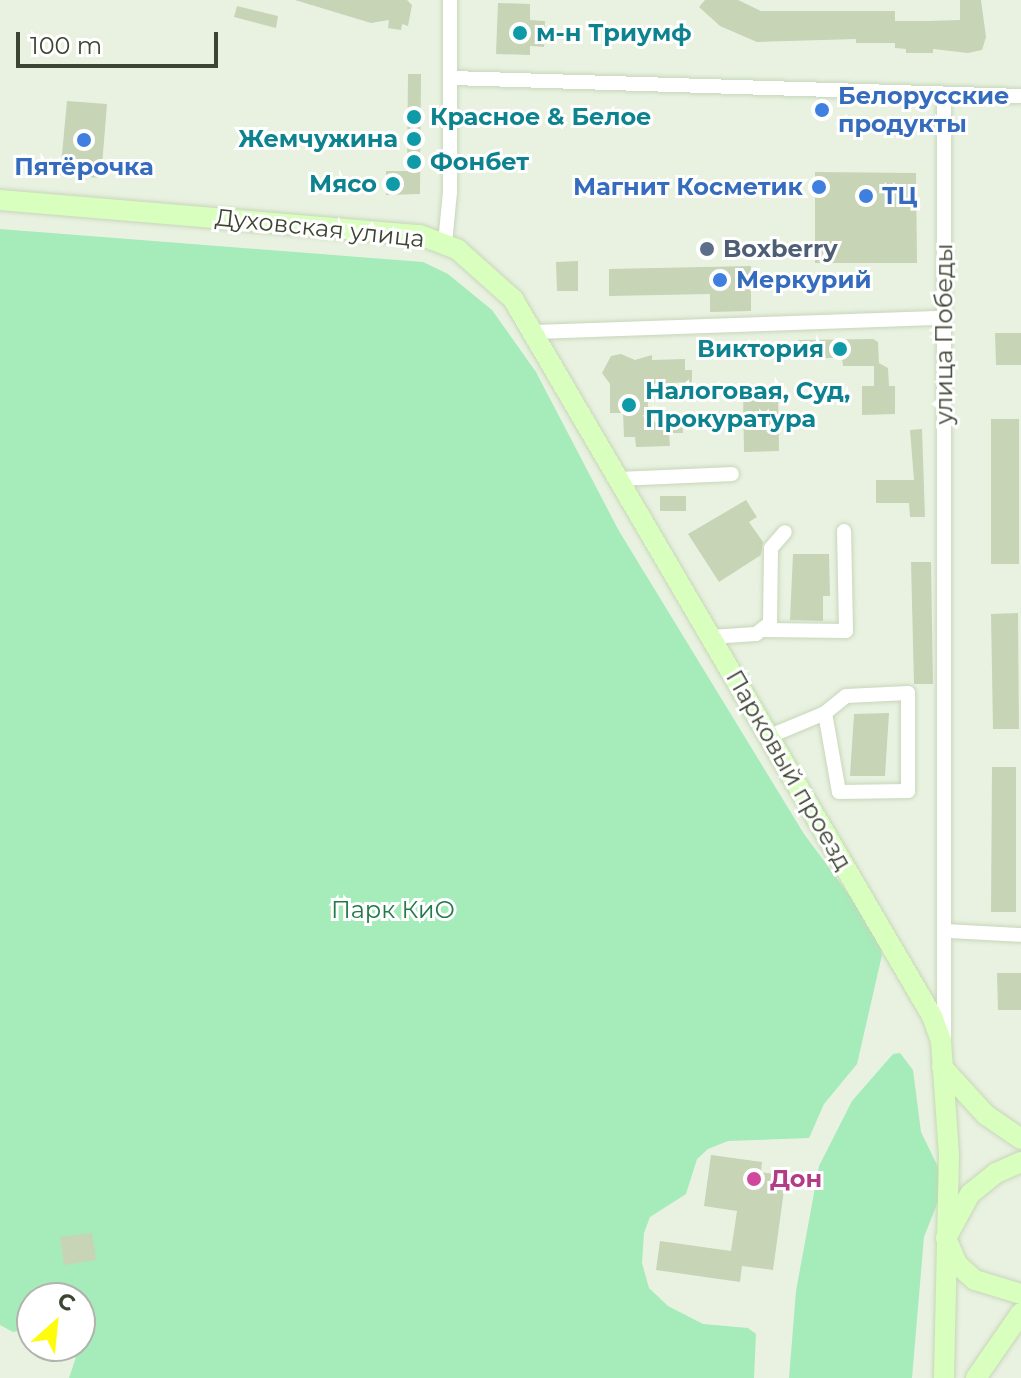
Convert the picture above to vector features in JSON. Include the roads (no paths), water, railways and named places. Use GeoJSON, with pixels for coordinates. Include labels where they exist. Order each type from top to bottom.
{"type":"FeatureCollection","features":[{"type":"Feature","properties":{"kind":"street","name":"Духовская улица"},"geometry":{"type":"LineString","coordinates":[[0,200],[412,234],[445,243],[452,78],[450,0]]}},
{"type":"Feature","properties":{"kind":"street"},"geometry":{"type":"LineString","coordinates":[[452,78],[1021,96]]}},
{"type":"Feature","properties":{"kind":"street","name":"улица Победы"},"geometry":{"type":"LineString","coordinates":[[942,1067],[947,980],[944,95]]}},
{"type":"Feature","properties":{"kind":"street","name":"Парковый проезд"},"geometry":{"type":"LineString","coordinates":[[445,243],[490,274],[535,332],[932,1016],[942,1067],[949,1155],[944,1378]]}},
{"type":"Feature","properties":{"kind":"street"},"geometry":{"type":"LineString","coordinates":[[535,332],[943,318]]}},
{"type":"Feature","properties":{"kind":"street"},"geometry":{"type":"LineString","coordinates":[[619,479],[732,474]]}},
{"type":"Feature","properties":{"kind":"street"},"geometry":{"type":"LineString","coordinates":[[711,637],[764,630],[846,631],[844,531]]}},
{"type":"Feature","properties":{"kind":"street"},"geometry":{"type":"LineString","coordinates":[[764,630],[770,623],[771,548],[785,532]]}},
{"type":"Feature","properties":{"kind":"street"},"geometry":{"type":"LineString","coordinates":[[770,736],[825,713],[846,696],[908,693],[908,791],[839,792],[825,713]]}},
{"type":"Feature","properties":{"kind":"street"},"geometry":{"type":"LineString","coordinates":[[947,931],[1021,935]]}},
{"type":"Feature","properties":{"kind":"street"},"geometry":{"type":"LineString","coordinates":[[942,1067],[986,1115],[1021,1139]]}},
{"type":"Feature","properties":{"kind":"street"},"geometry":{"type":"LineString","coordinates":[[1021,1162],[996,1173],[970,1194],[946,1238],[957,1264],[975,1280],[997,1291],[1021,1294]]}},
{"type":"Feature","properties":{"kind":"street"},"geometry":{"type":"LineString","coordinates":[[976,1378],[1021,1313]]}},
{"type":"Feature","properties":{"kind":"place","name":"м-н Триумф"},"geometry":{"type":"Point","coordinates":[520,33]}},
{"type":"Feature","properties":{"kind":"place","name":"Белорусские продукты"},"geometry":{"type":"Point","coordinates":[822,110]}},
{"type":"Feature","properties":{"kind":"place","name":"Красное & Белое"},"geometry":{"type":"Point","coordinates":[414,117]}},
{"type":"Feature","properties":{"kind":"place","name":"Жемчужина"},"geometry":{"type":"Point","coordinates":[414,139]}},
{"type":"Feature","properties":{"kind":"place","name":"Пятёрочка"},"geometry":{"type":"Point","coordinates":[84,140]}},
{"type":"Feature","properties":{"kind":"place","name":"Фонбет"},"geometry":{"type":"Point","coordinates":[414,162]}},
{"type":"Feature","properties":{"kind":"place","name":"Мясо"},"geometry":{"type":"Point","coordinates":[393,184]}},
{"type":"Feature","properties":{"kind":"place","name":"Магнит Косметик"},"geometry":{"type":"Point","coordinates":[819,187]}},
{"type":"Feature","properties":{"kind":"place","name":"ТЦ"},"geometry":{"type":"Point","coordinates":[866,196]}},
{"type":"Feature","properties":{"kind":"place","name":"Boxberry"},"geometry":{"type":"Point","coordinates":[707,249]}},
{"type":"Feature","properties":{"kind":"place","name":"Меркурий"},"geometry":{"type":"Point","coordinates":[720,280]}},
{"type":"Feature","properties":{"kind":"place","name":"Виктория"},"geometry":{"type":"Point","coordinates":[840,349]}},
{"type":"Feature","properties":{"kind":"place","name":"Налоговая, Суд, Прокуратура"},"geometry":{"type":"Point","coordinates":[629,405]}},
{"type":"Feature","properties":{"kind":"place","name":"Дон"},"geometry":{"type":"Point","coordinates":[754,1179]}},
{"type":"Feature","properties":{"kind":"park label","name":"Парк КиО"},"geometry":{"type":"Point","coordinates":[393,910]}}]}
